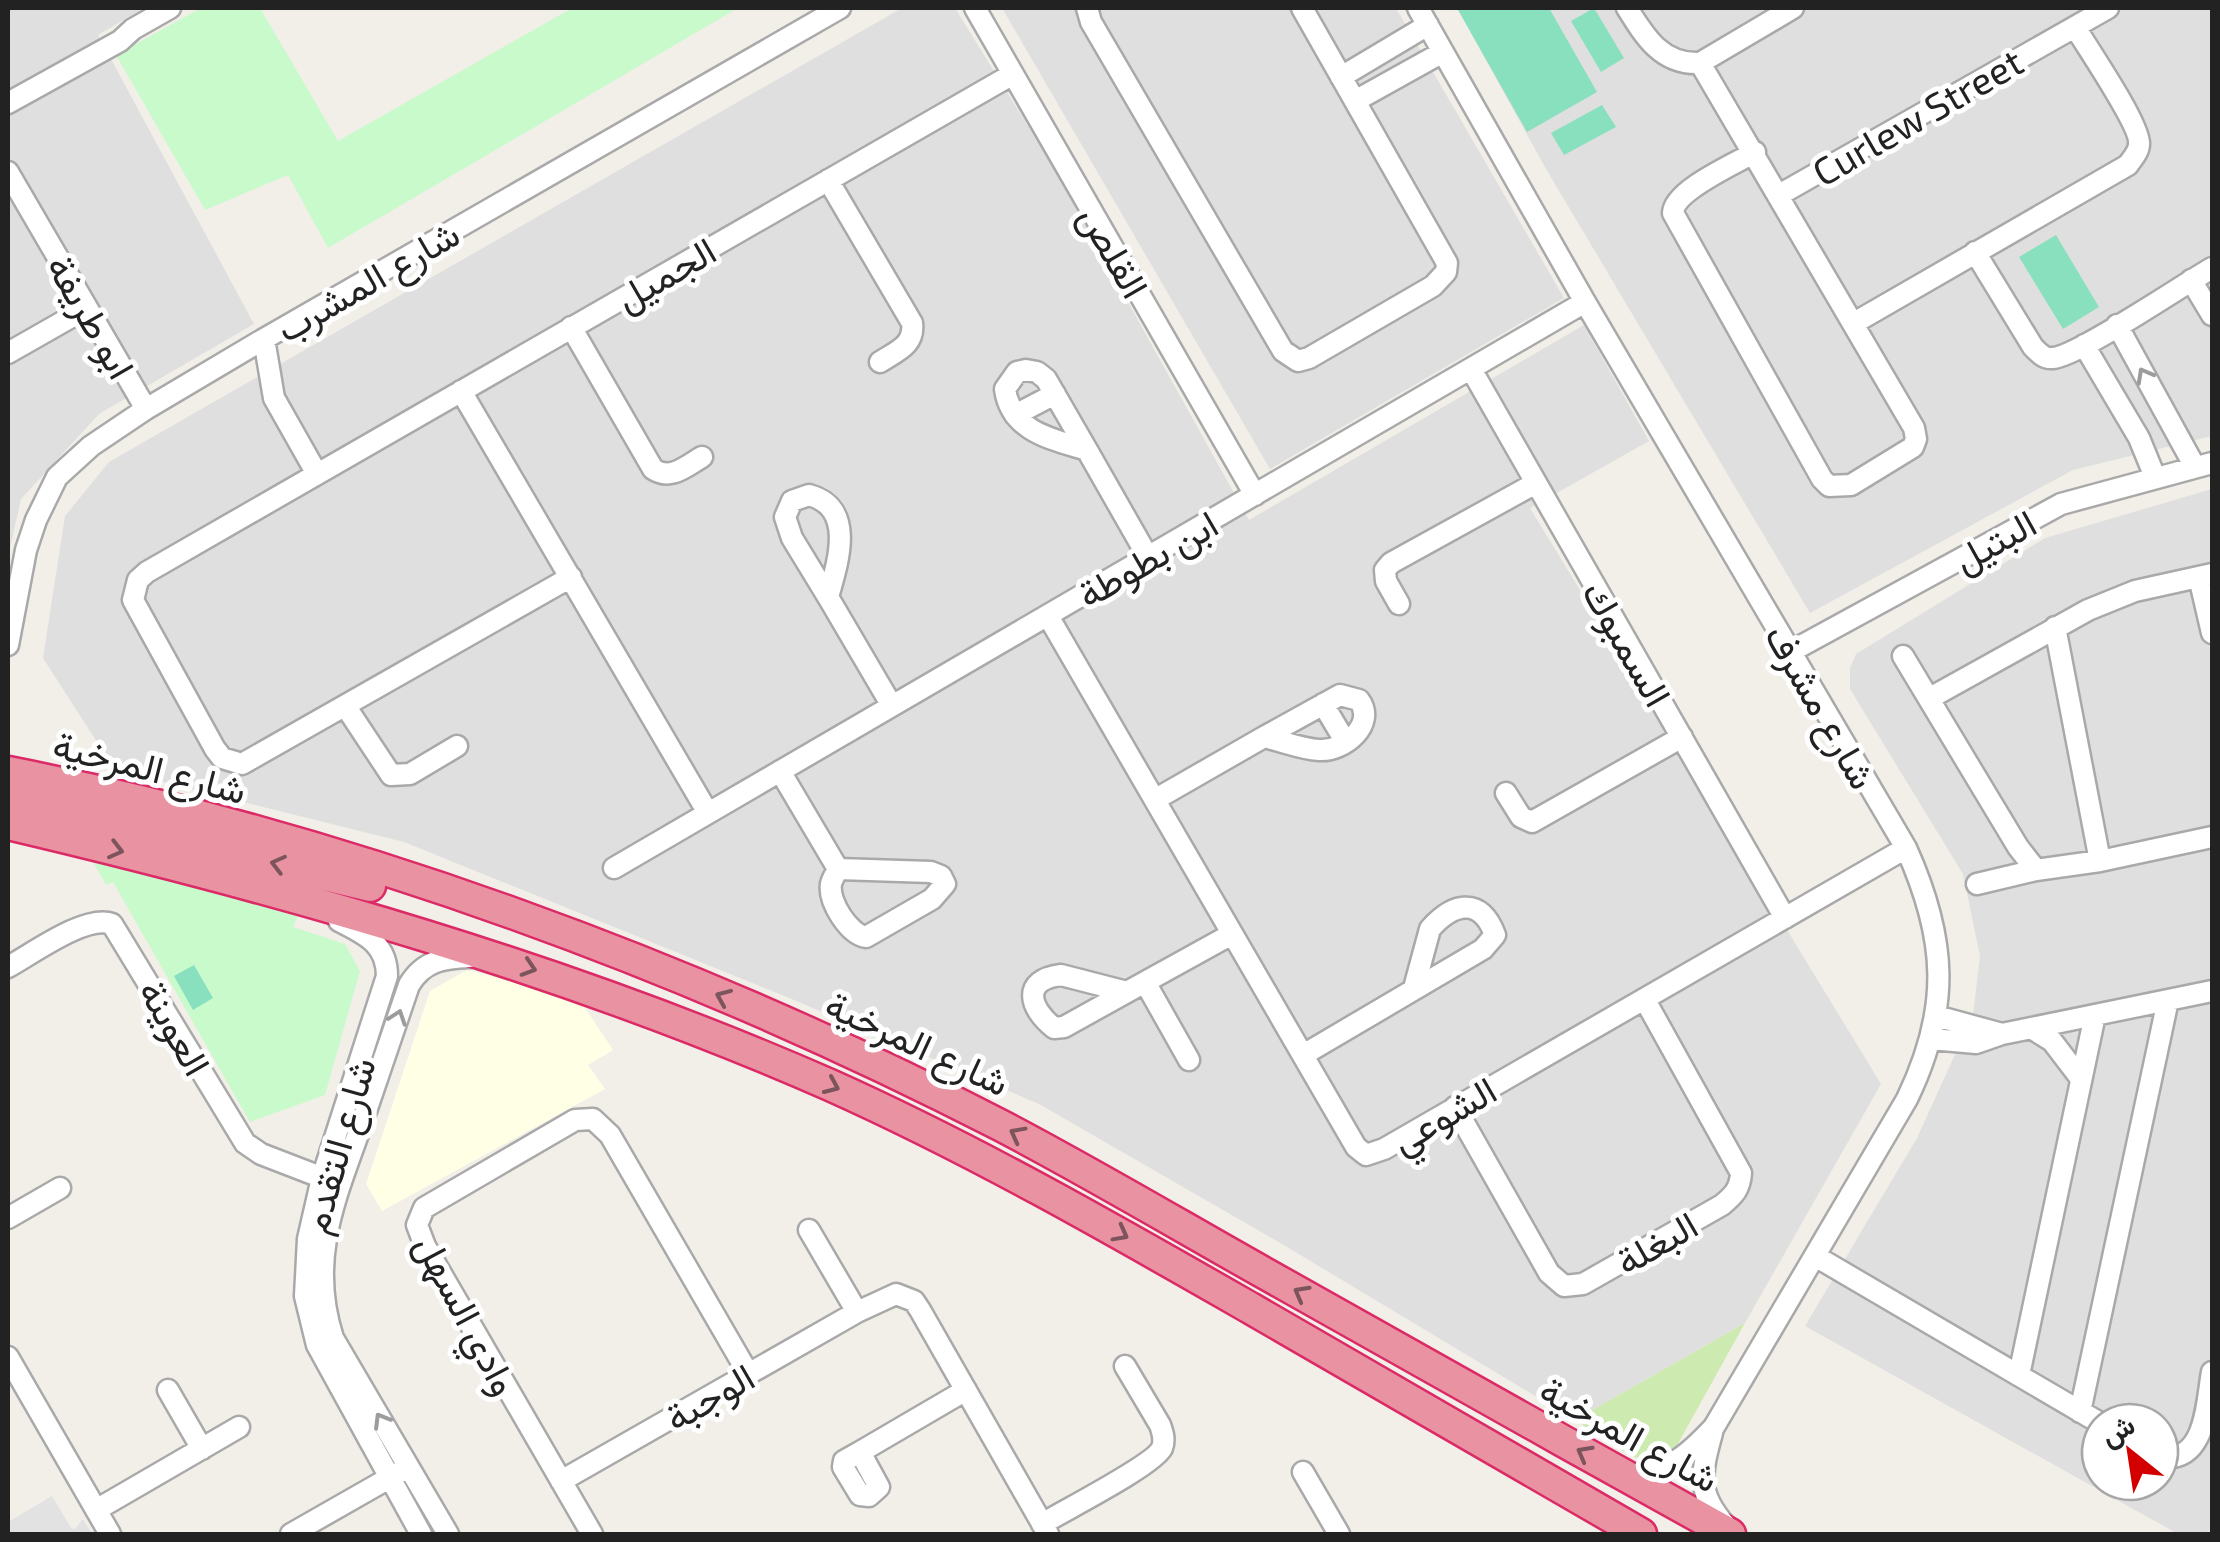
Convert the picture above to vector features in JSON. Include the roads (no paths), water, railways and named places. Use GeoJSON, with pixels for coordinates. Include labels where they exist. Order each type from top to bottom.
{"type":"FeatureCollection","features":[{"type":"Feature","properties":{"kind":"highway","name":"شارع المرخية"},"geometry":{"type":"LineString","coordinates":[[12,776],[320,851],[442,890],[652,966],[864,1059],[998,1124],[1732,1534]]}},
{"type":"Feature","properties":{"kind":"highway","name":"شارع المرخية"},"geometry":{"type":"LineString","coordinates":[[8,824],[297,899],[490,956],[678,1020],[834,1087],[949,1142],[1130,1239],[1642,1534]]}},
{"type":"Feature","properties":{"kind":"street"},"geometry":{"type":"LineString","coordinates":[[8,103],[170,8]]}},
{"type":"Feature","properties":{"kind":"street"},"geometry":{"type":"LineString","coordinates":[[120,40],[137,37],[188,8]]}},
{"type":"Feature","properties":{"kind":"street"},"geometry":{"type":"LineString","coordinates":[[793,8],[805,28]]}},
{"type":"Feature","properties":{"kind":"street","name":"شارع المشرب"},"geometry":{"type":"LineString","coordinates":[[8,645],[26,550],[36,520],[58,478],[91,446],[146,408],[840,8]]}},
{"type":"Feature","properties":{"kind":"street","name":"القلص"},"geometry":{"type":"LineString","coordinates":[[975,8],[1255,495]]}},
{"type":"Feature","properties":{"kind":"street"},"geometry":{"type":"LineString","coordinates":[[1087,8],[1100,39],[1283,352],[1292,360],[1309,358],[1433,286],[1446,272],[1444,255],[1302,8]]}},
{"type":"Feature","properties":{"kind":"street"},"geometry":{"type":"LineString","coordinates":[[1627,8],[1652,46],[1685,64],[1700,63],[1793,8]]}},
{"type":"Feature","properties":{"kind":"street","name":"Curlew Street"},"geometry":{"type":"LineString","coordinates":[[1779,195],[2108,8]]}},
{"type":"Feature","properties":{"kind":"street"},"geometry":{"type":"LineString","coordinates":[[1341,77],[1423,16]]}},
{"type":"Feature","properties":{"kind":"street","name":"شارع مشرف"},"geometry":{"type":"LineString","coordinates":[[1423,16],[1585,302],[1906,848],[1922,882],[1938,944],[1940,984],[1936,1016],[1931,1040],[1907,1099],[1714,1426],[1676,1462],[1653,1473],[1627,1478]]}},
{"type":"Feature","properties":{"kind":"street"},"geometry":{"type":"LineString","coordinates":[[1854,323],[2128,165],[2140,145],[2133,123],[2075,26]]}},
{"type":"Feature","properties":{"kind":"street"},"geometry":{"type":"LineString","coordinates":[[1355,100],[1443,52]]}},
{"type":"Feature","properties":{"kind":"street"},"geometry":{"type":"LineString","coordinates":[[1700,63],[1755,152],[1914,428],[1916,440],[1903,456],[1852,485],[1838,488],[1822,479],[1673,213],[1673,205],[1684,193],[1755,152]]}},
{"type":"Feature","properties":{"kind":"street","name":"الجميل"},"geometry":{"type":"LineString","coordinates":[[571,577],[242,764],[222,758],[133,600],[138,580],[147,572],[1014,74]]}},
{"type":"Feature","properties":{"kind":"street","name":"ابو طريفة"},"geometry":{"type":"LineString","coordinates":[[8,172],[146,408]]}},
{"type":"Feature","properties":{"kind":"street"},"geometry":{"type":"LineString","coordinates":[[828,180],[912,323],[913,335],[906,346],[880,362]]}},
{"type":"Feature","properties":{"kind":"street"},"geometry":{"type":"LineString","coordinates":[[1976,252],[2033,347],[2042,356],[2055,358],[2084,345],[2212,268]]}},
{"type":"Feature","properties":{"kind":"street"},"geometry":{"type":"LineString","coordinates":[[2191,280],[2212,315]]}},
{"type":"Feature","properties":{"kind":"street","name":"ابن بطوطة"},"geometry":{"type":"LineString","coordinates":[[614,868],[1585,302]]}},
{"type":"Feature","properties":{"kind":"street"},"geometry":{"type":"LineString","coordinates":[[8,353],[86,308]]}},
{"type":"Feature","properties":{"kind":"street"},"geometry":{"type":"LineString","coordinates":[[2117,325],[2172,425],[2204,465]]}},
{"type":"Feature","properties":{"kind":"street"},"geometry":{"type":"LineString","coordinates":[[571,327],[653,468],[662,474],[672,474],[702,456]]}},
{"type":"Feature","properties":{"kind":"street"},"geometry":{"type":"LineString","coordinates":[[264,339],[274,398],[317,474]]}},
{"type":"Feature","properties":{"kind":"street"},"geometry":{"type":"LineString","coordinates":[[2084,345],[2140,438],[2155,477]]}},
{"type":"Feature","properties":{"kind":"street","name":"السمبوك"},"geometry":{"type":"LineString","coordinates":[[1471,370],[1785,918]]}},
{"type":"Feature","properties":{"kind":"street"},"geometry":{"type":"LineString","coordinates":[[1087,450],[1036,434],[1015,415],[1006,389],[1016,372],[1037,372],[1046,378],[1148,557]]}},
{"type":"Feature","properties":{"kind":"street"},"geometry":{"type":"LineString","coordinates":[[462,391],[708,813]]}},
{"type":"Feature","properties":{"kind":"street"},"geometry":{"type":"LineString","coordinates":[[1015,415],[1055,394]]}},
{"type":"Feature","properties":{"kind":"street"},"geometry":{"type":"LineString","coordinates":[[2140,438],[2152,422],[2172,425]]}},
{"type":"Feature","properties":{"kind":"street","name":"البتيل"},"geometry":{"type":"LineString","coordinates":[[1790,652],[2049,510],[2090,494],[2204,465]]}},
{"type":"Feature","properties":{"kind":"street"},"geometry":{"type":"LineString","coordinates":[[1399,604],[1386,581],[1385,570],[1391,563],[1536,482]]}},
{"type":"Feature","properties":{"kind":"street"},"geometry":{"type":"LineString","coordinates":[[1930,698],[2055,627],[2135,591],[2206,576],[2212,632]]}},
{"type":"Feature","properties":{"kind":"street"},"geometry":{"type":"LineString","coordinates":[[828,597],[892,706]]}},
{"type":"Feature","properties":{"kind":"street","name":"الشوعي"},"geometry":{"type":"LineString","coordinates":[[1048,616],[1356,1147],[1366,1155],[1645,1000],[1906,848]]}},
{"type":"Feature","properties":{"kind":"street"},"geometry":{"type":"LineString","coordinates":[[2055,627],[2100,861]]}},
{"type":"Feature","properties":{"kind":"street"},"geometry":{"type":"LineString","coordinates":[[1903,656],[2018,847],[2036,870]]}},
{"type":"Feature","properties":{"kind":"street"},"geometry":{"type":"LineString","coordinates":[[1156,799],[1264,737],[1340,695],[1352,696],[1362,704],[1365,721],[1360,732],[1326,750],[1264,737]]}},
{"type":"Feature","properties":{"kind":"street"},"geometry":{"type":"LineString","coordinates":[[1323,704],[1345,741]]}},
{"type":"Feature","properties":{"kind":"street"},"geometry":{"type":"LineString","coordinates":[[346,707],[391,776],[410,774],[457,746]]}},
{"type":"Feature","properties":{"kind":"street"},"geometry":{"type":"LineString","coordinates":[[1506,793],[1521,816],[1532,822],[1682,738]]}},
{"type":"Feature","properties":{"kind":"street"},"geometry":{"type":"LineString","coordinates":[[780,771],[838,869]]}},
{"type":"Feature","properties":{"kind":"street"},"geometry":{"type":"LineString","coordinates":[[1977,884],[2212,837]]}},
{"type":"Feature","properties":{"kind":"street"},"geometry":{"type":"LineString","coordinates":[[838,869],[931,872],[942,876],[945,884],[932,899],[866,937],[852,931],[833,900],[831,885],[838,869]]}},
{"type":"Feature","properties":{"kind":"street","name":"شارع التقدم"},"geometry":{"type":"LineString","coordinates":[[297,899],[372,938],[386,967],[330,1181]]}},
{"type":"Feature","properties":{"kind":"street","name":"العوينة"},"geometry":{"type":"LineString","coordinates":[[8,968],[88,923],[112,924],[245,1143],[261,1154],[330,1181]]}},
{"type":"Feature","properties":{"kind":"street"},"geometry":{"type":"LineString","coordinates":[[1189,1060],[1136,987],[1232,934]]}},
{"type":"Feature","properties":{"kind":"street","name":"شارع التقدم"},"geometry":{"type":"LineString","coordinates":[[448,1534],[399,1473],[328,1368],[309,1319],[305,1296],[308,1239],[415,975],[436,960],[490,956]]}},
{"type":"Feature","properties":{"kind":"street"},"geometry":{"type":"LineString","coordinates":[[1303,1055],[1414,988]]}},
{"type":"Feature","properties":{"kind":"street"},"geometry":{"type":"LineString","coordinates":[[1931,1040],[1976,1043],[2002,1034],[2212,991]]}},
{"type":"Feature","properties":{"kind":"street","name":"البغلة"},"geometry":{"type":"LineString","coordinates":[[1455,1108],[1549,1272],[1564,1286],[1583,1284],[1722,1205],[1734,1196],[1741,1173],[1645,1000]]}},
{"type":"Feature","properties":{"kind":"street"},"geometry":{"type":"LineString","coordinates":[[2082,1402],[2168,1000]]}},
{"type":"Feature","properties":{"kind":"street"},"geometry":{"type":"LineString","coordinates":[[2018,1375],[2095,1015]]}},
{"type":"Feature","properties":{"kind":"street"},"geometry":{"type":"LineString","coordinates":[[1936,1016],[2002,1034]]}},
{"type":"Feature","properties":{"kind":"street"},"geometry":{"type":"LineString","coordinates":[[2032,1028],[2052,1041],[2082,1079]]}},
{"type":"Feature","properties":{"kind":"street","name":"وادي السهل"},"geometry":{"type":"LineString","coordinates":[[592,1534],[419,1234],[419,1216],[424,1208],[575,1120],[593,1119],[601,1124],[748,1374]]}},
{"type":"Feature","properties":{"kind":"street"},"geometry":{"type":"LineString","coordinates":[[8,1218],[60,1188]]}},
{"type":"Feature","properties":{"kind":"street"},"geometry":{"type":"LineString","coordinates":[[810,1230],[858,1312]]}},
{"type":"Feature","properties":{"kind":"street"},"geometry":{"type":"LineString","coordinates":[[1814,1256],[2080,1412]]}},
{"type":"Feature","properties":{"kind":"street","name":"الوجبة"},"geometry":{"type":"LineString","coordinates":[[561,1481],[896,1294],[914,1301],[1045,1529]]}},
{"type":"Feature","properties":{"kind":"street"},"geometry":{"type":"LineString","coordinates":[[8,1357],[110,1534]]}},
{"type":"Feature","properties":{"kind":"street"},"geometry":{"type":"LineString","coordinates":[[1045,1529],[1142,1466],[1162,1447],[1164,1436],[1160,1426],[1125,1366]]}},
{"type":"Feature","properties":{"kind":"street"},"geometry":{"type":"LineString","coordinates":[[2180,1456],[2198,1440],[2212,1372]]}},
{"type":"Feature","properties":{"kind":"street"},"geometry":{"type":"LineString","coordinates":[[168,1390],[202,1449]]}},
{"type":"Feature","properties":{"kind":"street"},"geometry":{"type":"LineString","coordinates":[[860,1452],[966,1390]]}},
{"type":"Feature","properties":{"kind":"street","name":"شارع مشرف"},"geometry":{"type":"LineString","coordinates":[[1714,1426],[1702,1478],[1714,1513],[1732,1534]]}},
{"type":"Feature","properties":{"kind":"street"},"geometry":{"type":"LineString","coordinates":[[96,1510],[240,1427]]}},
{"type":"Feature","properties":{"kind":"street"},"geometry":{"type":"LineString","coordinates":[[1304,1472],[1339,1534]]}},
{"type":"Feature","properties":{"kind":"street"},"geometry":{"type":"LineString","coordinates":[[291,1534],[399,1473]]}},
{"type":"Feature","properties":{"kind":"street","name":"شارع التقدم"},"geometry":{"type":"LineString","coordinates":[[399,1473],[422,1534]]}}]}
